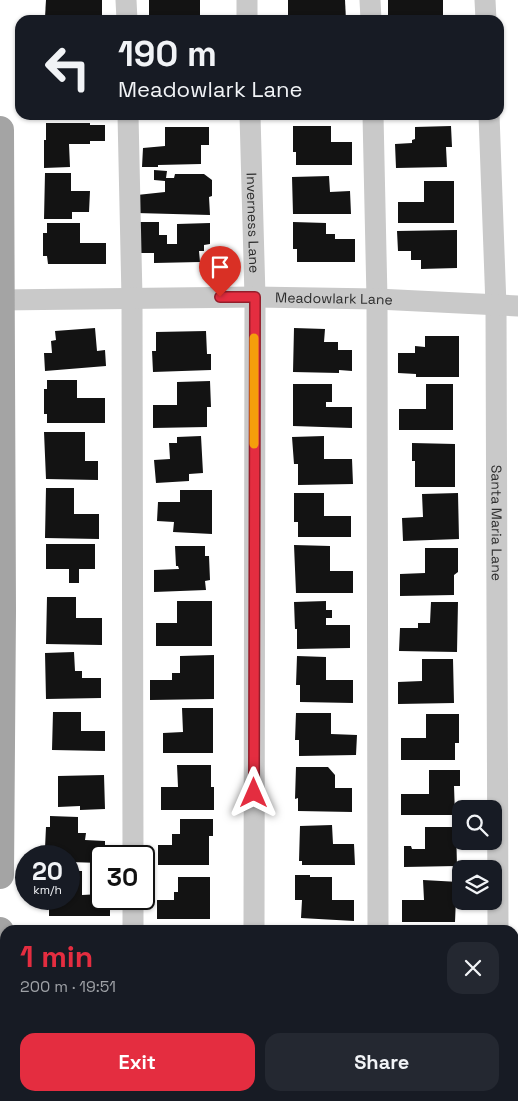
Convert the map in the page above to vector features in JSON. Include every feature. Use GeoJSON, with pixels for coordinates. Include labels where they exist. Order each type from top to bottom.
{"type":"FeatureCollection","features":[{"type":"Feature","properties":{"kind":"main road"},"geometry":{"type":"LineString","coordinates":[[0,130],[0,875]]}},
{"type":"Feature","properties":{"kind":"street"},"geometry":{"type":"LineString","coordinates":[[126,0],[127,15]]}},
{"type":"Feature","properties":{"kind":"street"},"geometry":{"type":"LineString","coordinates":[[247,0],[247,15]]}},
{"type":"Feature","properties":{"kind":"street"},"geometry":{"type":"LineString","coordinates":[[370,0],[371,15]]}},
{"type":"Feature","properties":{"kind":"street"},"geometry":{"type":"LineString","coordinates":[[485,0],[486,15]]}},
{"type":"Feature","properties":{"kind":"street"},"geometry":{"type":"LineString","coordinates":[[128,120],[132,298],[133,845]]}},
{"type":"Feature","properties":{"kind":"street","name":"Inverness Lane"},"geometry":{"type":"LineString","coordinates":[[250,120],[255,297],[254,925]]}},
{"type":"Feature","properties":{"kind":"street"},"geometry":{"type":"LineString","coordinates":[[373,120],[377,299],[378,925]]}},
{"type":"Feature","properties":{"kind":"street","name":"Santa Maria Lane"},"geometry":{"type":"LineString","coordinates":[[489,120],[496,306],[498,925]]}},
{"type":"Feature","properties":{"kind":"street","name":"Meadowlark Lane"},"geometry":{"type":"LineString","coordinates":[[1,300],[255,297],[377,299],[518,306]]}},
{"type":"Feature","properties":{"kind":"street"},"geometry":{"type":"LineString","coordinates":[[133,910],[133,925]]}},
{"type":"Feature","properties":{"kind":"building"},"geometry":{"type":"Polygon","coordinates":[[[46,0],[102,0],[102,15],[45,15],[46,0]]]}},
{"type":"Feature","properties":{"kind":"building"},"geometry":{"type":"Polygon","coordinates":[[[149,0],[200,0],[200,15],[149,15],[149,0]]]}},
{"type":"Feature","properties":{"kind":"building"},"geometry":{"type":"Polygon","coordinates":[[[288,0],[345,0],[346,15],[288,15],[288,0]]]}},
{"type":"Feature","properties":{"kind":"building"},"geometry":{"type":"Polygon","coordinates":[[[388,0],[443,0],[443,15],[388,15],[388,0]]]}},
{"type":"Feature","properties":{"kind":"building"},"geometry":{"type":"Polygon","coordinates":[[[46,123],[105,125],[105,141],[90,141],[90,144],[69,144],[70,167],[44,168],[46,123]]]}},
{"type":"Feature","properties":{"kind":"building"},"geometry":{"type":"Polygon","coordinates":[[[293,126],[331,126],[331,142],[352,142],[352,165],[296,165],[296,152],[293,152],[293,126]]]}},
{"type":"Feature","properties":{"kind":"building"},"geometry":{"type":"Polygon","coordinates":[[[451,126],[452,147],[446,147],[447,167],[396,168],[395,144],[412,143],[412,140],[415,139],[415,127],[451,126]]]}},
{"type":"Feature","properties":{"kind":"building"},"geometry":{"type":"Polygon","coordinates":[[[165,127],[209,127],[209,145],[201,145],[201,164],[142,167],[143,148],[165,146],[165,127]]]}},
{"type":"Feature","properties":{"kind":"building"},"geometry":{"type":"Polygon","coordinates":[[[154,170],[167,171],[166,178],[174,178],[175,174],[204,174],[212,180],[212,196],[209,197],[210,215],[136,213],[137,195],[165,192],[165,181],[154,180],[154,170]]]}},
{"type":"Feature","properties":{"kind":"building"},"geometry":{"type":"Polygon","coordinates":[[[45,173],[71,173],[71,191],[90,191],[89,212],[72,212],[72,219],[44,219],[45,173]]]}},
{"type":"Feature","properties":{"kind":"building"},"geometry":{"type":"Polygon","coordinates":[[[329,176],[330,192],[350,191],[351,214],[293,214],[292,177],[329,176]]]}},
{"type":"Feature","properties":{"kind":"building"},"geometry":{"type":"Polygon","coordinates":[[[424,181],[454,181],[454,223],[398,223],[398,202],[424,202],[424,181]]]}},
{"type":"Feature","properties":{"kind":"building"},"geometry":{"type":"Polygon","coordinates":[[[137,222],[159,222],[159,235],[167,235],[167,244],[177,244],[177,224],[210,223],[210,244],[204,245],[204,251],[199,251],[200,262],[154,263],[154,253],[137,253],[137,222]]]}},
{"type":"Feature","properties":{"kind":"building"},"geometry":{"type":"Polygon","coordinates":[[[293,222],[326,223],[326,234],[335,234],[335,239],[355,239],[355,262],[297,262],[297,249],[293,249],[293,222]]]}},
{"type":"Feature","properties":{"kind":"building"},"geometry":{"type":"Polygon","coordinates":[[[47,223],[80,223],[80,243],[106,243],[106,264],[48,264],[47,256],[43,256],[43,233],[47,233],[47,223]]]}},
{"type":"Feature","properties":{"kind":"building"},"geometry":{"type":"Polygon","coordinates":[[[457,230],[457,268],[421,269],[421,260],[411,260],[411,251],[398,251],[397,231],[457,230]]]}},
{"type":"Feature","properties":{"kind":"building"},"geometry":{"type":"Polygon","coordinates":[[[95,328],[97,351],[105,350],[106,366],[45,371],[44,353],[52,353],[51,341],[56,340],[55,331],[95,328]]]}},
{"type":"Feature","properties":{"kind":"building"},"geometry":{"type":"Polygon","coordinates":[[[294,328],[325,329],[324,342],[338,342],[338,350],[352,350],[352,371],[339,370],[339,373],[293,372],[294,328]]]}},
{"type":"Feature","properties":{"kind":"building"},"geometry":{"type":"Polygon","coordinates":[[[206,331],[207,354],[211,354],[211,370],[153,372],[152,351],[156,351],[156,332],[206,331]]]}},
{"type":"Feature","properties":{"kind":"building"},"geometry":{"type":"Polygon","coordinates":[[[425,336],[459,336],[459,377],[416,377],[416,374],[398,373],[398,353],[415,353],[415,346],[425,347],[425,336]]]}},
{"type":"Feature","properties":{"kind":"building"},"geometry":{"type":"Polygon","coordinates":[[[47,380],[77,380],[77,398],[105,398],[105,423],[47,423],[47,414],[44,414],[44,389],[47,389],[47,380]]]}},
{"type":"Feature","properties":{"kind":"building"},"geometry":{"type":"Polygon","coordinates":[[[210,381],[211,407],[207,407],[207,427],[153,428],[153,405],[177,405],[177,382],[210,381]]]}},
{"type":"Feature","properties":{"kind":"building"},"geometry":{"type":"Polygon","coordinates":[[[293,384],[332,384],[332,402],[326,402],[326,407],[352,407],[352,428],[293,426],[293,384]]]}},
{"type":"Feature","properties":{"kind":"building"},"geometry":{"type":"Polygon","coordinates":[[[426,384],[453,384],[453,430],[399,430],[399,409],[426,409],[426,384]]]}},
{"type":"Feature","properties":{"kind":"building"},"geometry":{"type":"Polygon","coordinates":[[[44,432],[85,432],[85,461],[98,461],[98,480],[46,479],[44,432]]]}},
{"type":"Feature","properties":{"kind":"building"},"geometry":{"type":"Polygon","coordinates":[[[201,436],[203,473],[189,474],[189,481],[156,483],[154,460],[170,459],[169,443],[177,443],[177,437],[201,436]]]}},
{"type":"Feature","properties":{"kind":"building"},"geometry":{"type":"Polygon","coordinates":[[[324,436],[324,459],[352,459],[353,484],[298,485],[298,464],[294,464],[292,437],[324,436]]]}},
{"type":"Feature","properties":{"kind":"building"},"geometry":{"type":"Polygon","coordinates":[[[412,443],[455,444],[455,487],[415,487],[415,461],[412,461],[412,443]]]}},
{"type":"Feature","properties":{"kind":"building"},"geometry":{"type":"Polygon","coordinates":[[[46,488],[74,488],[74,514],[99,514],[99,539],[45,538],[46,488]]]}},
{"type":"Feature","properties":{"kind":"building"},"geometry":{"type":"Polygon","coordinates":[[[180,490],[212,490],[212,534],[173,532],[174,522],[157,521],[158,502],[180,502],[180,490]]]}},
{"type":"Feature","properties":{"kind":"building"},"geometry":{"type":"Polygon","coordinates":[[[294,493],[324,493],[324,516],[351,516],[351,537],[298,537],[298,522],[294,522],[294,493]]]}},
{"type":"Feature","properties":{"kind":"building"},"geometry":{"type":"Polygon","coordinates":[[[458,493],[459,539],[403,541],[402,518],[423,517],[422,494],[458,493]]]}},
{"type":"Feature","properties":{"kind":"building"},"geometry":{"type":"Polygon","coordinates":[[[46,544],[95,544],[95,569],[79,569],[79,583],[69,583],[69,569],[46,569],[46,544]]]}},
{"type":"Feature","properties":{"kind":"building"},"geometry":{"type":"Polygon","coordinates":[[[294,545],[330,546],[330,571],[353,571],[353,593],[296,593],[294,545]]]}},
{"type":"Feature","properties":{"kind":"building"},"geometry":{"type":"Polygon","coordinates":[[[175,546],[205,546],[205,556],[209,556],[210,580],[205,581],[206,590],[154,592],[154,570],[179,569],[176,566],[175,546]]]}},
{"type":"Feature","properties":{"kind":"building"},"geometry":{"type":"Polygon","coordinates":[[[425,548],[458,548],[458,572],[454,575],[454,595],[400,596],[400,574],[425,573],[425,548]]]}},
{"type":"Feature","properties":{"kind":"building"},"geometry":{"type":"Polygon","coordinates":[[[47,597],[76,597],[76,618],[102,618],[102,645],[46,644],[47,597]]]}},
{"type":"Feature","properties":{"kind":"building"},"geometry":{"type":"Polygon","coordinates":[[[177,601],[212,601],[212,646],[156,646],[156,623],[177,623],[177,601]]]}},
{"type":"Feature","properties":{"kind":"building"},"geometry":{"type":"Polygon","coordinates":[[[326,601],[326,610],[332,610],[332,618],[326,618],[326,625],[350,625],[350,648],[297,649],[294,602],[326,601]]]}},
{"type":"Feature","properties":{"kind":"building"},"geometry":{"type":"Polygon","coordinates":[[[431,602],[458,602],[457,652],[399,651],[400,628],[418,628],[418,623],[430,623],[431,602]]]}},
{"type":"Feature","properties":{"kind":"building"},"geometry":{"type":"Polygon","coordinates":[[[74,652],[75,671],[82,671],[82,678],[101,678],[101,698],[46,699],[45,653],[74,652]]]}},
{"type":"Feature","properties":{"kind":"building"},"geometry":{"type":"Polygon","coordinates":[[[214,655],[214,699],[150,700],[150,680],[172,680],[172,673],[180,673],[180,656],[214,655]]]}},
{"type":"Feature","properties":{"kind":"building"},"geometry":{"type":"Polygon","coordinates":[[[297,656],[326,657],[326,680],[353,680],[353,703],[300,702],[300,685],[296,685],[297,656]]]}},
{"type":"Feature","properties":{"kind":"building"},"geometry":{"type":"Polygon","coordinates":[[[422,659],[453,659],[454,703],[398,704],[398,682],[422,681],[422,659]]]}},
{"type":"Feature","properties":{"kind":"building"},"geometry":{"type":"Polygon","coordinates":[[[182,708],[213,708],[213,753],[163,753],[163,733],[183,732],[182,708]]]}},
{"type":"Feature","properties":{"kind":"building"},"geometry":{"type":"Polygon","coordinates":[[[53,712],[81,712],[81,731],[105,731],[105,751],[52,750],[53,712]]]}},
{"type":"Feature","properties":{"kind":"building"},"geometry":{"type":"Polygon","coordinates":[[[296,713],[331,713],[331,734],[357,735],[356,755],[299,756],[299,740],[295,740],[296,713]]]}},
{"type":"Feature","properties":{"kind":"building"},"geometry":{"type":"Polygon","coordinates":[[[426,714],[459,714],[459,743],[455,743],[455,760],[401,760],[401,738],[426,738],[426,714]]]}},
{"type":"Feature","properties":{"kind":"building"},"geometry":{"type":"Polygon","coordinates":[[[177,765],[211,765],[211,787],[214,787],[214,810],[161,810],[161,787],[178,787],[177,765]]]}},
{"type":"Feature","properties":{"kind":"building"},"geometry":{"type":"Polygon","coordinates":[[[296,767],[328,767],[335,775],[335,788],[352,788],[352,812],[298,811],[298,798],[295,799],[296,767]]]}},
{"type":"Feature","properties":{"kind":"building"},"geometry":{"type":"Polygon","coordinates":[[[429,770],[460,770],[460,786],[454,786],[452,815],[401,815],[401,794],[429,794],[429,770]]]}},
{"type":"Feature","properties":{"kind":"building"},"geometry":{"type":"Polygon","coordinates":[[[104,775],[105,809],[80,810],[80,806],[58,807],[58,776],[104,775]]]}},
{"type":"Feature","properties":{"kind":"building"},"geometry":{"type":"Polygon","coordinates":[[[50,816],[78,817],[78,833],[86,833],[85,840],[105,841],[105,845],[90,845],[90,863],[80,862],[80,845],[45,845],[46,827],[50,827],[50,816]]]}},
{"type":"Feature","properties":{"kind":"building"},"geometry":{"type":"Polygon","coordinates":[[[180,819],[213,819],[213,836],[209,836],[209,865],[158,865],[158,845],[172,845],[172,834],[180,834],[180,819]]]}},
{"type":"Feature","properties":{"kind":"building"},"geometry":{"type":"Polygon","coordinates":[[[332,825],[333,844],[354,844],[355,865],[302,865],[302,861],[299,861],[300,826],[332,825]]]}},
{"type":"Feature","properties":{"kind":"building"},"geometry":{"type":"Polygon","coordinates":[[[425,827],[452,827],[452,850],[457,850],[457,860],[452,860],[452,866],[404,867],[404,846],[411,846],[412,849],[425,849],[425,827]]]}},
{"type":"Feature","properties":{"kind":"building"},"geometry":{"type":"Polygon","coordinates":[[[80,871],[82,871],[82,895],[90,895],[90,910],[110,910],[110,916],[49,916],[49,910],[80,910],[80,871]]]}},
{"type":"Feature","properties":{"kind":"building"},"geometry":{"type":"Polygon","coordinates":[[[295,875],[332,877],[332,900],[354,900],[354,921],[301,918],[302,900],[295,900],[295,875]]]}},
{"type":"Feature","properties":{"kind":"building"},"geometry":{"type":"Polygon","coordinates":[[[178,877],[210,877],[210,919],[157,919],[157,900],[174,900],[174,892],[178,892],[178,877]]]}},
{"type":"Feature","properties":{"kind":"building"},"geometry":{"type":"Polygon","coordinates":[[[423,880],[452,882],[452,910],[456,910],[455,922],[402,922],[402,900],[424,900],[423,880]]]}},
{"type":"Feature","properties":{"kind":"slow traffic"},"geometry":{"type":"LineString","coordinates":[[254,338],[254,444]]}},
{"type":"Feature","properties":{"kind":"route"},"geometry":{"type":"LineString","coordinates":[[220,297],[255,297],[254,793]]}}]}
